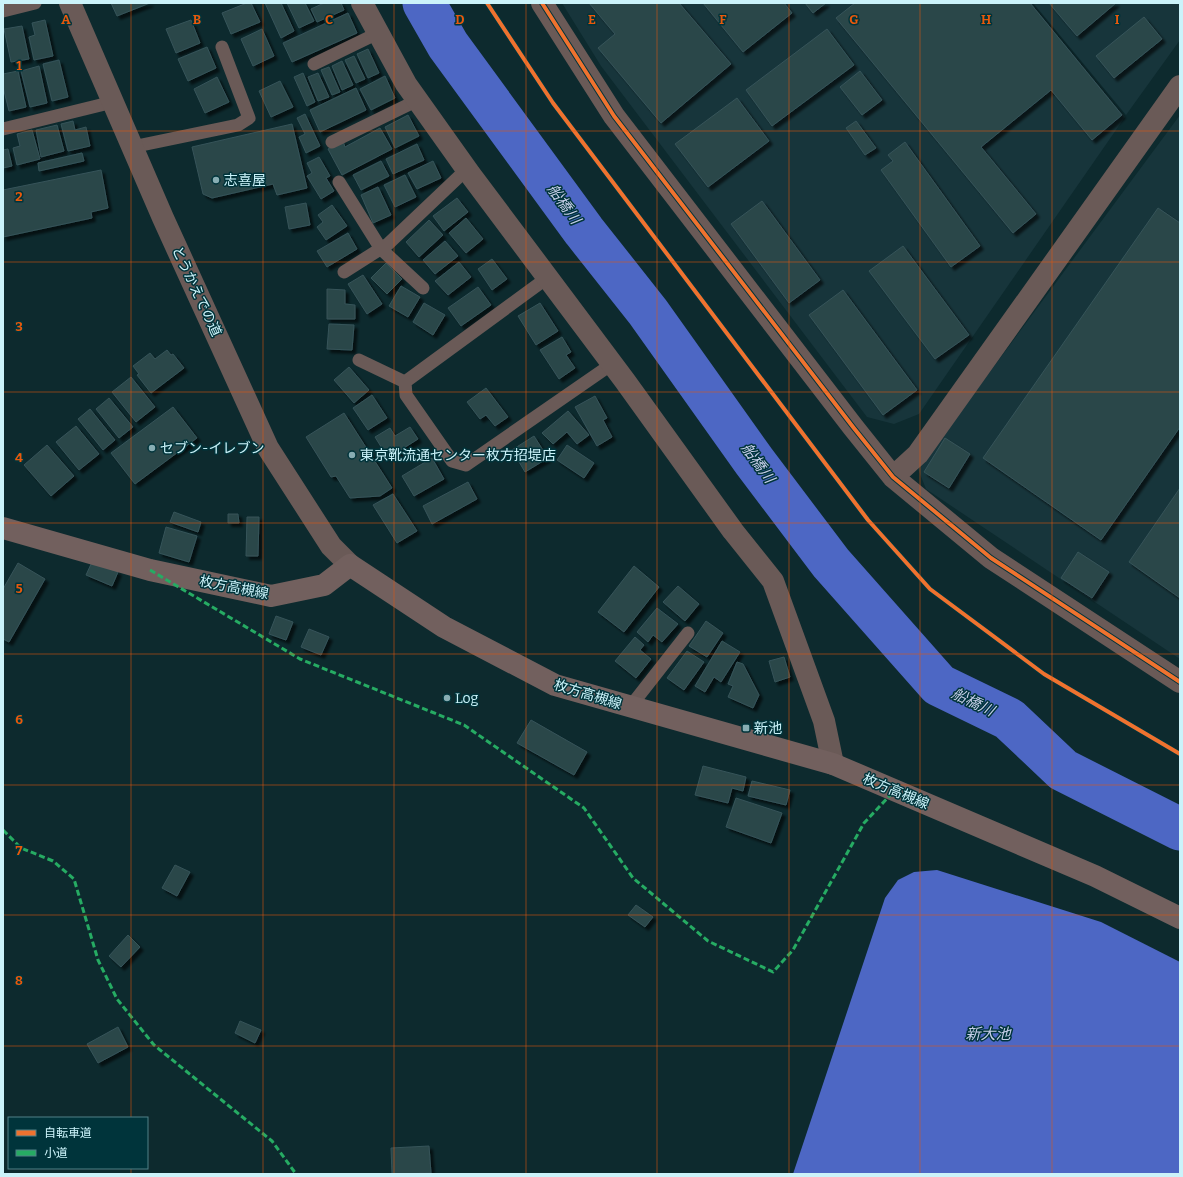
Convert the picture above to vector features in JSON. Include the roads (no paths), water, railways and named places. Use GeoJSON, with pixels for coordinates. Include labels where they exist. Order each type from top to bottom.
{"type":"FeatureCollection","features":[{"type":"Feature","properties":{"kind":"main road","name":"枚方高槻線"},"geometry":{"type":"LineString","coordinates":[[3,528],[150,570],[271,596],[324,585],[350,565],[444,627],[555,685],[833,764],[1095,876],[1180,918]]}},
{"type":"Feature","properties":{"kind":"street","name":"とうかえでの道"},"geometry":{"type":"LineString","coordinates":[[70,3],[132,147],[268,448],[331,546],[350,565]]}},
{"type":"Feature","properties":{"kind":"street"},"geometry":{"type":"LineString","coordinates":[[362,3],[406,84],[466,169],[612,364],[733,531],[773,581],[824,721],[833,764]]}},
{"type":"Feature","properties":{"kind":"street"},"geometry":{"type":"LineString","coordinates":[[542,3],[614,116],[848,420],[893,476],[991,558],[1180,682]]}},
{"type":"Feature","properties":{"kind":"street"},"geometry":{"type":"LineString","coordinates":[[893,476],[918,454],[1180,86]]}},
{"type":"Feature","properties":{"kind":"lane"},"geometry":{"type":"LineString","coordinates":[[3,11],[35,3]]}},
{"type":"Feature","properties":{"kind":"lane"},"geometry":{"type":"LineString","coordinates":[[314,64],[378,33]]}},
{"type":"Feature","properties":{"kind":"lane"},"geometry":{"type":"LineString","coordinates":[[132,147],[238,124],[249,118],[222,47]]}},
{"type":"Feature","properties":{"kind":"lane"},"geometry":{"type":"LineString","coordinates":[[332,142],[418,100]]}},
{"type":"Feature","properties":{"kind":"lane"},"geometry":{"type":"LineString","coordinates":[[3,129],[113,102]]}},
{"type":"Feature","properties":{"kind":"lane"},"geometry":{"type":"LineString","coordinates":[[344,272],[388,244],[466,169]]}},
{"type":"Feature","properties":{"kind":"lane"},"geometry":{"type":"LineString","coordinates":[[339,182],[381,249],[423,288]]}},
{"type":"Feature","properties":{"kind":"lane"},"geometry":{"type":"LineString","coordinates":[[405,382],[548,278]]}},
{"type":"Feature","properties":{"kind":"lane"},"geometry":{"type":"LineString","coordinates":[[359,360],[405,382]]}},
{"type":"Feature","properties":{"kind":"lane"},"geometry":{"type":"LineString","coordinates":[[405,382],[406,394],[452,461],[466,465],[612,364]]}},
{"type":"Feature","properties":{"kind":"lane"},"geometry":{"type":"LineString","coordinates":[[630,707],[688,633]]}},
{"type":"Feature","properties":{"kind":"water","name":"新大池"},"geometry":{"type":"Polygon","coordinates":[[[937,870],[1101,922],[1180,962],[1180,1174],[793,1174],[885,898],[898,880],[914,872],[937,870]]]}},
{"type":"Feature","properties":{"kind":"waterway","name":"船橋川"},"geometry":{"type":"LineString","coordinates":[[424,3],[448,45],[584,231],[648,312],[754,461],[831,563],[939,685],[1009,719],[1063,770],[1180,829]]}},
{"type":"Feature","properties":{"kind":"place","name":"志喜屋"},"geometry":{"type":"Point","coordinates":[216,180]}},
{"type":"Feature","properties":{"kind":"place","name":"セブン-イレブン"},"geometry":{"type":"Point","coordinates":[152,448]}},
{"type":"Feature","properties":{"kind":"place","name":"東京靴流通センター枚方招堤店"},"geometry":{"type":"Point","coordinates":[352,455]}},
{"type":"Feature","properties":{"kind":"place","name":"Log"},"geometry":{"type":"Point","coordinates":[447,698]}},
{"type":"Feature","properties":{"kind":"place","name":"新池"},"geometry":{"type":"Point","coordinates":[746,728]}}]}
